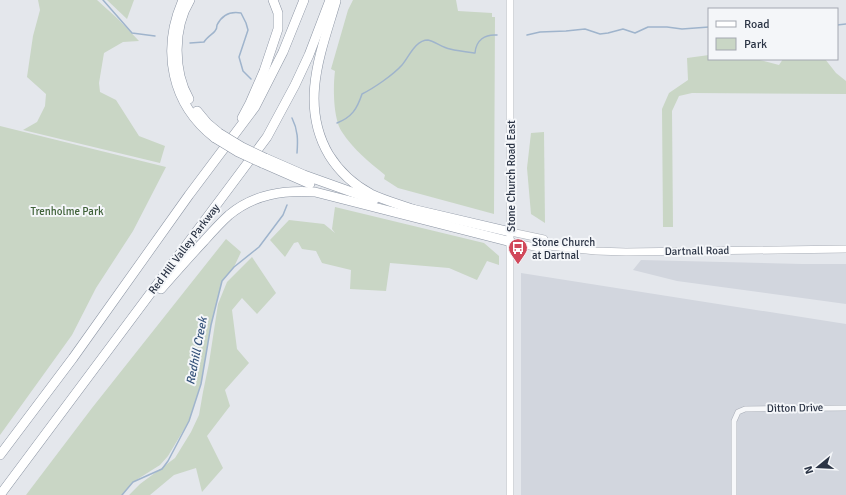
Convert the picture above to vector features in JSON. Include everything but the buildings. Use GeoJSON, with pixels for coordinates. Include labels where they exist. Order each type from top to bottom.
{"type":"FeatureCollection","features":[{"type":"Feature","properties":{"kind":"highway"},"geometry":{"type":"LineString","coordinates":[[183,0],[175,21],[172,44],[173,74],[181,96],[200,125],[217,135],[242,146],[264,161],[296,179],[358,202]]}},
{"type":"Feature","properties":{"kind":"highway"},"geometry":{"type":"LineString","coordinates":[[190,0],[184,12],[180,29],[177,48],[178,65],[186,94],[195,108],[217,135]]}},
{"type":"Feature","properties":{"kind":"highway"},"geometry":{"type":"LineString","coordinates":[[221,155],[250,103],[274,45],[279,22],[278,13],[273,0]]}},
{"type":"Feature","properties":{"kind":"highway"},"geometry":{"type":"LineString","coordinates":[[0,455],[73,358],[189,195],[221,155],[255,107],[283,52],[304,0]]}},
{"type":"Feature","properties":{"kind":"highway","name":"Red Hill Valley Parkway"},"geometry":{"type":"LineString","coordinates":[[0,495],[267,137],[295,85],[330,0]]}},
{"type":"Feature","properties":{"kind":"highway"},"geometry":{"type":"LineString","coordinates":[[336,0],[323,44],[314,87],[315,120],[321,139],[335,163],[352,181],[372,194],[417,211]]}},
{"type":"Feature","properties":{"kind":"highway"},"geometry":{"type":"LineString","coordinates":[[264,161],[331,186],[392,205],[511,232]]}},
{"type":"Feature","properties":{"kind":"highway"},"geometry":{"type":"LineString","coordinates":[[127,325],[141,314],[178,268],[229,215],[249,202],[275,193],[299,191],[315,192],[511,242]]}},
{"type":"Feature","properties":{"kind":"main road","name":"Stone Church Road East"},"geometry":{"type":"LineString","coordinates":[[510,0],[510,495]]}},
{"type":"Feature","properties":{"kind":"main road","name":"Dartnall Road"},"geometry":{"type":"LineString","coordinates":[[511,232],[544,239],[548,246]]}},
{"type":"Feature","properties":{"kind":"main road","name":"Dartnall Road"},"geometry":{"type":"LineString","coordinates":[[511,242],[544,249],[548,246],[596,251],[626,252],[846,249]]}},
{"type":"Feature","properties":{"kind":"street","name":"Ditton Drive"},"geometry":{"type":"LineString","coordinates":[[734,495],[734,420],[738,412],[745,409],[846,408]]}},
{"type":"Feature","properties":{"kind":"shaded area"},"geometry":{"type":"Polygon","coordinates":[[[641,260],[846,264],[846,304],[677,281],[633,270],[641,260]]]}},
{"type":"Feature","properties":{"kind":"shaded area"},"geometry":{"type":"Polygon","coordinates":[[[521,273],[846,324],[846,495],[521,495],[521,273]]]}},
{"type":"Feature","properties":{"kind":"green space"},"geometry":{"type":"Polygon","coordinates":[[[38,0],[97,0],[139,41],[123,42],[104,53],[99,83],[100,92],[116,100],[139,136],[165,146],[160,163],[23,130],[37,122],[45,106],[46,94],[27,77],[33,36],[40,10],[38,0]]]}},
{"type":"Feature","properties":{"kind":"green space"},"geometry":{"type":"Polygon","coordinates":[[[107,0],[134,0],[127,19],[107,0]]]}},
{"type":"Feature","properties":{"kind":"green space"},"geometry":{"type":"Polygon","coordinates":[[[353,0],[456,0],[458,11],[492,13],[492,17],[495,17],[494,214],[398,188],[384,179],[385,175],[356,150],[342,132],[335,111],[335,71],[331,69],[348,10],[353,0]]]}},
{"type":"Feature","properties":{"kind":"green space"},"geometry":{"type":"Polygon","coordinates":[[[708,55],[708,60],[760,60],[779,65],[782,60],[826,60],[836,73],[846,81],[846,94],[692,93],[679,96],[672,111],[673,227],[663,227],[662,109],[669,93],[688,80],[687,58],[708,55]]]}},
{"type":"Feature","properties":{"kind":"green space","name":"Trenholme Park"},"geometry":{"type":"Polygon","coordinates":[[[0,126],[166,167],[133,231],[96,288],[72,335],[0,435],[0,126]]]}},
{"type":"Feature","properties":{"kind":"green space"},"geometry":{"type":"Polygon","coordinates":[[[544,132],[545,223],[531,214],[527,168],[531,133],[544,132]]]}},
{"type":"Feature","properties":{"kind":"green space"},"geometry":{"type":"Polygon","coordinates":[[[335,207],[484,243],[499,256],[499,265],[487,261],[477,280],[449,268],[390,263],[386,291],[350,289],[351,270],[322,263],[316,251],[302,249],[298,242],[294,243],[285,257],[270,240],[289,220],[324,224],[335,233],[332,229],[335,207]]]}},
{"type":"Feature","properties":{"kind":"green space"},"geometry":{"type":"Polygon","coordinates":[[[226,239],[241,252],[234,267],[222,281],[211,325],[201,384],[189,421],[168,456],[160,465],[133,482],[122,495],[26,495],[92,408],[226,239]]]}},
{"type":"Feature","properties":{"kind":"green space"},"geometry":{"type":"Polygon","coordinates":[[[252,257],[276,293],[257,314],[242,298],[232,310],[237,349],[249,363],[225,390],[230,406],[207,436],[223,468],[202,492],[196,468],[174,475],[150,495],[129,495],[140,484],[175,458],[191,432],[199,415],[218,304],[227,282],[252,257]]]}},
{"type":"Feature","properties":{"kind":"waterway","name":"Redhill Creek"},"geometry":{"type":"LineString","coordinates":[[103,0],[132,33],[155,36]]}},
{"type":"Feature","properties":{"kind":"waterway","name":"Redhill Creek"},"geometry":{"type":"LineString","coordinates":[[190,43],[204,42],[215,31],[217,25],[224,16],[230,13],[241,13],[248,30],[239,57],[243,71],[251,79]]}},
{"type":"Feature","properties":{"kind":"waterway"},"geometry":{"type":"LineString","coordinates":[[838,25],[846,24]]}},
{"type":"Feature","properties":{"kind":"waterway"},"geometry":{"type":"LineString","coordinates":[[527,35],[540,32],[585,29],[600,34],[623,29],[635,33],[648,27],[682,29],[708,27]]}},
{"type":"Feature","properties":{"kind":"waterway"},"geometry":{"type":"LineString","coordinates":[[337,123],[347,118],[353,112],[362,94],[383,81],[398,69],[419,43],[428,40],[447,48],[475,53],[479,41],[485,37],[497,35]]}},
{"type":"Feature","properties":{"kind":"waterway","name":"Redhill Creek"},"geometry":{"type":"LineString","coordinates":[[292,118],[297,135],[297,153]]}},
{"type":"Feature","properties":{"kind":"waterway","name":"Redhill Creek"},"geometry":{"type":"LineString","coordinates":[[122,495],[133,482],[162,469],[168,461],[189,421],[201,384],[211,325],[222,281],[234,267],[259,247],[283,215],[287,205]]}},
{"type":"Feature","properties":{"kind":"place","name":"Stone Church at Dartnal"},"geometry":{"type":"Point","coordinates":[518,265]}}]}
